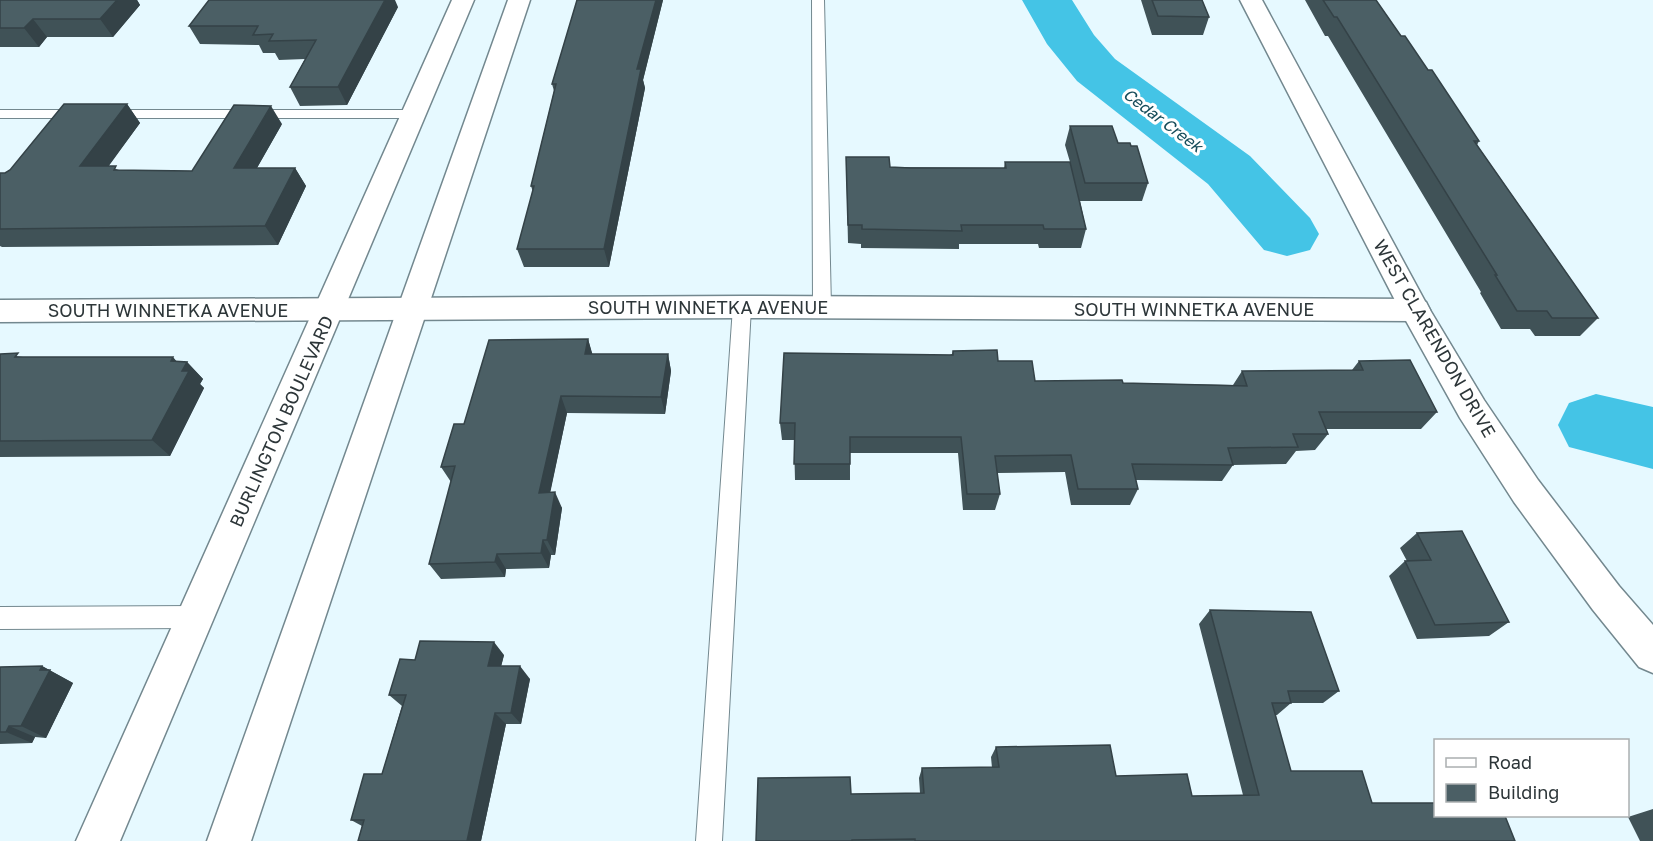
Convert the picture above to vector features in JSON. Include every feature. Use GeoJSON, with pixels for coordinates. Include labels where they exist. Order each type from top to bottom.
{"type":"FeatureCollection","features":[{"type":"Feature","properties":{"kind":"street","name":"BURLINGTON BOULEVARD"},"geometry":{"type":"LineString","coordinates":[[98,841],[463,0]]}},
{"type":"Feature","properties":{"kind":"street"},"geometry":{"type":"LineString","coordinates":[[229,841],[519,0]]}},
{"type":"Feature","properties":{"kind":"street","name":"WEST CLARENDON DRIVE"},"geometry":{"type":"LineString","coordinates":[[1251,0],[1415,310],[1472,409],[1527,491],[1606,598],[1653,654]]}},
{"type":"Feature","properties":{"kind":"street","name":"SOUTH WINNETKA AVENUE"},"geometry":{"type":"LineString","coordinates":[[0,310],[822,307],[1415,310]]}},
{"type":"Feature","properties":{"kind":"lane"},"geometry":{"type":"LineString","coordinates":[[818,0],[822,307]]}},
{"type":"Feature","properties":{"kind":"lane"},"geometry":{"type":"LineString","coordinates":[[0,114],[414,114]]}},
{"type":"Feature","properties":{"kind":"lane"},"geometry":{"type":"LineString","coordinates":[[709,841],[742,307]]}},
{"type":"Feature","properties":{"kind":"lane"},"geometry":{"type":"LineString","coordinates":[[0,618],[195,617]]}},
{"type":"Feature","properties":{"kind":"building"},"geometry":{"type":"Polygon","coordinates":[[[0,0],[117,0],[100,19],[33,19],[24,28],[0,28],[0,0]]]}},
{"type":"Feature","properties":{"kind":"building"},"geometry":{"type":"Polygon","coordinates":[[[209,0],[385,0],[338,87],[290,87],[316,40],[269,41],[273,34],[253,35],[258,26],[189,26],[209,0]]]}},
{"type":"Feature","properties":{"kind":"building"},"geometry":{"type":"Polygon","coordinates":[[[577,0],[656,0],[637,69],[641,69],[604,249],[517,249],[534,186],[531,186],[556,84],[552,84],[577,0]]]}},
{"type":"Feature","properties":{"kind":"building"},"geometry":{"type":"Polygon","coordinates":[[[1152,0],[1202,0],[1209,17],[1158,16],[1152,0]]]}},
{"type":"Feature","properties":{"kind":"building"},"geometry":{"type":"Polygon","coordinates":[[[1323,0],[1376,0],[1401,36],[1405,36],[1428,70],[1432,70],[1479,141],[1474,141],[1598,318],[1552,318],[1547,311],[1517,311],[1337,17],[1334,17],[1323,0]]]}},
{"type":"Feature","properties":{"kind":"building"},"geometry":{"type":"Polygon","coordinates":[[[64,104],[127,104],[80,166],[116,166],[114,170],[192,171],[234,105],[271,106],[234,168],[295,168],[265,226],[0,229],[0,173],[10,170],[64,104]]]}},
{"type":"Feature","properties":{"kind":"building"},"geometry":{"type":"Polygon","coordinates":[[[1070,126],[1112,126],[1118,143],[1130,143],[1131,146],[1137,146],[1148,183],[1085,183],[1070,126]]]}},
{"type":"Feature","properties":{"kind":"building"},"geometry":{"type":"Polygon","coordinates":[[[846,157],[889,157],[890,167],[910,168],[1006,168],[1005,162],[1070,162],[1086,229],[1044,229],[1043,225],[961,225],[962,231],[862,229],[862,225],[848,225],[846,157]]]}},
{"type":"Feature","properties":{"kind":"building"},"geometry":{"type":"Polygon","coordinates":[[[588,339],[585,354],[668,354],[661,397],[561,396],[539,493],[555,492],[547,540],[543,540],[541,553],[497,554],[495,562],[429,564],[455,466],[441,467],[454,424],[464,424],[489,340],[588,339]]]}},
{"type":"Feature","properties":{"kind":"building"},"geometry":{"type":"Polygon","coordinates":[[[997,350],[998,361],[1032,361],[1035,381],[1122,380],[1123,383],[1247,386],[1242,371],[1363,370],[1359,361],[1410,360],[1437,412],[1319,412],[1328,434],[1293,434],[1298,447],[1228,448],[1233,465],[1132,464],[1138,489],[1078,489],[1071,455],[995,456],[1000,494],[967,494],[961,437],[850,437],[850,464],[794,464],[795,423],[780,423],[784,353],[953,355],[953,351],[997,350]]]}},
{"type":"Feature","properties":{"kind":"building"},"geometry":{"type":"Polygon","coordinates":[[[18,353],[15,357],[173,357],[171,361],[187,362],[182,371],[189,371],[152,440],[0,441],[0,354],[18,353]]]}},
{"type":"Feature","properties":{"kind":"building"},"geometry":{"type":"Polygon","coordinates":[[[1462,531],[1509,622],[1435,625],[1405,561],[1431,560],[1417,533],[1462,531]]]}},
{"type":"Feature","properties":{"kind":"building"},"geometry":{"type":"Polygon","coordinates":[[[1210,610],[1311,612],[1339,691],[1288,691],[1291,703],[1272,703],[1291,771],[1362,771],[1372,803],[1434,803],[1434,817],[1505,817],[1515,841],[915,841],[915,839],[756,841],[758,778],[850,777],[851,794],[924,793],[922,768],[999,767],[996,747],[1110,745],[1116,776],[1187,774],[1192,796],[1259,795],[1210,610]]]}},
{"type":"Feature","properties":{"kind":"building"},"geometry":{"type":"Polygon","coordinates":[[[420,641],[494,642],[488,666],[520,666],[511,713],[495,713],[467,841],[358,841],[364,820],[351,820],[364,774],[382,774],[406,695],[389,695],[400,659],[415,660],[420,641]]]}},
{"type":"Feature","properties":{"kind":"building"},"geometry":{"type":"Polygon","coordinates":[[[42,666],[40,670],[50,670],[21,726],[9,726],[6,732],[0,732],[0,667],[42,666]]]}},
{"type":"Feature","properties":{"kind":"waterway","name":"Cedar Creek"},"geometry":{"type":"LineString","coordinates":[[1047,0],[1073,44],[1096,70],[1229,170],[1287,234]]}},
{"type":"Feature","properties":{"kind":"waterway","name":"Cedar Creek"},"geometry":{"type":"LineString","coordinates":[[1596,425],[1653,438]]}}]}
